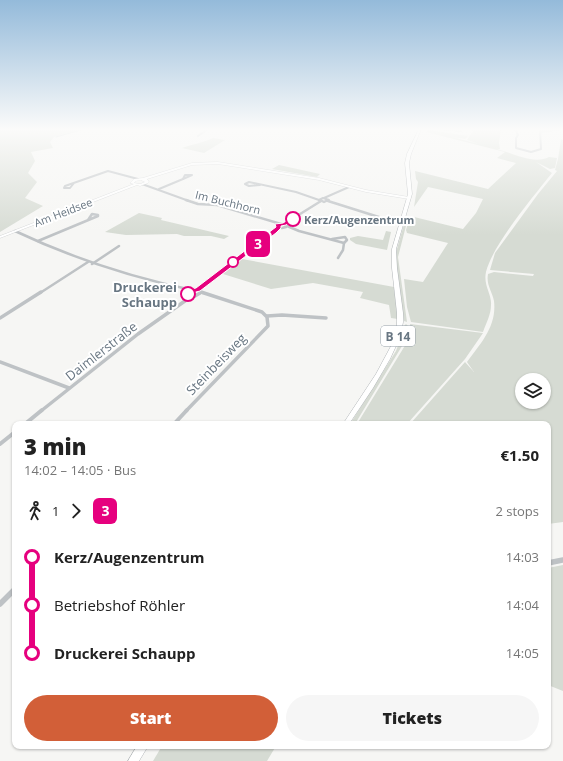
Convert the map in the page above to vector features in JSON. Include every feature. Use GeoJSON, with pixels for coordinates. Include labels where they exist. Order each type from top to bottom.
{"type":"FeatureCollection","features":[{"type":"Feature","properties":{"kind":"main road"},"geometry":{"type":"LineString","coordinates":[[134,183],[142,184],[153,177],[186,166],[200,165]]}},
{"type":"Feature","properties":{"kind":"main road"},"geometry":{"type":"LineString","coordinates":[[223,165],[331,182],[366,191],[409,198]]}},
{"type":"Feature","properties":{"kind":"main road","name":"B 14"},"geometry":{"type":"LineString","coordinates":[[348,421],[389,356],[399,332],[399,304],[393,258],[395,239],[409,198],[408,165]]}},
{"type":"Feature","properties":{"kind":"main road"},"geometry":{"type":"LineString","coordinates":[[134,183],[138,179],[146,181]]}},
{"type":"Feature","properties":{"kind":"main road","name":"Am Heidsee"},"geometry":{"type":"LineString","coordinates":[[0,237],[134,183]]}},
{"type":"Feature","properties":{"kind":"main road"},"geometry":{"type":"LineString","coordinates":[[366,191],[397,195],[410,191]]}},
{"type":"Feature","properties":{"kind":"main road"},"geometry":{"type":"LineString","coordinates":[[133,761],[142,749]]}},
{"type":"Feature","properties":{"kind":"main road"},"geometry":{"type":"LineString","coordinates":[[136,761],[142,749]]}},
{"type":"Feature","properties":{"kind":"street"},"geometry":{"type":"LineString","coordinates":[[74,183],[108,171],[129,178],[138,179]]}},
{"type":"Feature","properties":{"kind":"street"},"geometry":{"type":"LineString","coordinates":[[129,178],[134,183]]}},
{"type":"Feature","properties":{"kind":"street","name":"Im Buchhorn"},"geometry":{"type":"LineString","coordinates":[[160,189],[183,179]]}},
{"type":"Feature","properties":{"kind":"street","name":"Im Buchhorn"},"geometry":{"type":"LineString","coordinates":[[146,181],[150,186]]}},
{"type":"Feature","properties":{"kind":"street"},"geometry":{"type":"LineString","coordinates":[[260,185],[249,186],[245,184],[249,182],[296,192],[320,201]]}},
{"type":"Feature","properties":{"kind":"street","name":"Im Buchhorn"},"geometry":{"type":"LineString","coordinates":[[142,184],[160,189],[198,204],[217,205],[284,225],[294,230]]}},
{"type":"Feature","properties":{"kind":"street"},"geometry":{"type":"LineString","coordinates":[[197,296],[199,291],[278,227],[284,225],[320,201],[347,186]]}},
{"type":"Feature","properties":{"kind":"street"},"geometry":{"type":"LineString","coordinates":[[312,197],[326,198],[381,216],[402,221]]}},
{"type":"Feature","properties":{"kind":"street"},"geometry":{"type":"LineString","coordinates":[[320,201],[326,198]]}},
{"type":"Feature","properties":{"kind":"street"},"geometry":{"type":"LineString","coordinates":[[381,216],[402,221]]}},
{"type":"Feature","properties":{"kind":"street"},"geometry":{"type":"LineString","coordinates":[[38,242],[88,220]]}},
{"type":"Feature","properties":{"kind":"street","name":"Im Buchhorn"},"geometry":{"type":"LineString","coordinates":[[271,222],[278,227],[344,242],[347,240],[345,237],[332,239]]}},
{"type":"Feature","properties":{"kind":"street"},"geometry":{"type":"LineString","coordinates":[[15,231],[57,251],[90,263],[180,288],[199,291],[256,309],[267,316],[284,314],[326,318]]}},
{"type":"Feature","properties":{"kind":"street"},"geometry":{"type":"LineString","coordinates":[[338,258],[343,250],[344,242]]}},
{"type":"Feature","properties":{"kind":"street"},"geometry":{"type":"LineString","coordinates":[[0,318],[118,246]]}},
{"type":"Feature","properties":{"kind":"street"},"geometry":{"type":"LineString","coordinates":[[180,288],[192,296],[211,296]]}},
{"type":"Feature","properties":{"kind":"street"},"geometry":{"type":"LineString","coordinates":[[188,293],[192,290]]}},
{"type":"Feature","properties":{"kind":"street","name":"Daimlerstraße"},"geometry":{"type":"LineString","coordinates":[[29,421],[138,334],[192,296]]}},
{"type":"Feature","properties":{"kind":"street","name":"Steinbeisweg"},"geometry":{"type":"LineString","coordinates":[[177,421],[268,326],[267,316]]}},
{"type":"Feature","properties":{"kind":"street"},"geometry":{"type":"LineString","coordinates":[[0,362],[69,388]]}},
{"type":"Feature","properties":{"kind":"street"},"geometry":{"type":"LineString","coordinates":[[0,444],[12,434]]}},
{"type":"Feature","properties":{"kind":"street"},"geometry":{"type":"LineString","coordinates":[[551,562],[563,560]]}},
{"type":"Feature","properties":{"kind":"street"},"geometry":{"type":"LineString","coordinates":[[0,604],[12,591]]}},
{"type":"Feature","properties":{"kind":"shaded area"},"geometry":{"type":"Polygon","coordinates":[[[0,165],[33,165],[28,173],[37,182],[25,198],[43,206],[0,232],[0,165]]]}},
{"type":"Feature","properties":{"kind":"shaded area"},"geometry":{"type":"Polygon","coordinates":[[[279,165],[320,174],[317,177],[272,169],[279,165]]]}},
{"type":"Feature","properties":{"kind":"shaded area"},"geometry":{"type":"Polygon","coordinates":[[[514,165],[540,165],[552,173],[514,221],[490,261],[485,277],[491,301],[491,309],[483,332],[411,322],[407,307],[404,279],[423,282],[448,243],[407,233],[406,230],[410,216],[463,229],[476,213],[483,199],[428,187],[414,207],[418,182],[415,171],[488,189],[514,165]]]}},
{"type":"Feature","properties":{"kind":"shaded area"},"geometry":{"type":"Polygon","coordinates":[[[541,165],[556,165],[555,168],[550,169],[541,165]]]}},
{"type":"Feature","properties":{"kind":"shaded area"},"geometry":{"type":"Polygon","coordinates":[[[556,165],[563,165],[563,522],[551,524],[551,421],[413,421],[465,362],[474,372],[467,362],[487,334],[493,318],[494,301],[488,285],[488,274],[494,272],[533,276],[534,274],[490,270],[495,253],[538,194],[557,171],[555,170],[556,165]]]}},
{"type":"Feature","properties":{"kind":"shaded area"},"geometry":{"type":"Polygon","coordinates":[[[139,213],[162,218],[161,220],[229,236],[224,239],[211,236],[184,236],[177,234],[126,235],[105,232],[139,213]]]}},
{"type":"Feature","properties":{"kind":"shaded area"},"geometry":{"type":"Polygon","coordinates":[[[406,217],[408,218],[398,257],[407,322],[404,321],[395,256],[406,217]]]}},
{"type":"Feature","properties":{"kind":"shaded area"},"geometry":{"type":"Polygon","coordinates":[[[386,231],[391,232],[387,250],[356,244],[350,240],[350,238],[358,236],[383,240],[386,231]]]}},
{"type":"Feature","properties":{"kind":"shaded area"},"geometry":{"type":"Polygon","coordinates":[[[242,259],[394,287],[398,319],[391,318],[389,305],[360,298],[363,292],[313,283],[271,289],[223,274],[242,259]]]}},
{"type":"Feature","properties":{"kind":"shaded area"},"geometry":{"type":"Polygon","coordinates":[[[406,324],[408,326],[408,336],[357,421],[352,421],[396,351],[403,327],[406,324]]]}},
{"type":"Feature","properties":{"kind":"shaded area"},"geometry":{"type":"Polygon","coordinates":[[[410,324],[483,333],[465,359],[410,421],[359,421],[409,339],[411,332],[410,324]]]}},
{"type":"Feature","properties":{"kind":"shaded area"},"geometry":{"type":"Polygon","coordinates":[[[563,565],[563,691],[551,686],[551,567],[563,565]]]}},
{"type":"Feature","properties":{"kind":"shaded area"},"geometry":{"type":"Polygon","coordinates":[[[160,749],[274,749],[267,761],[153,761],[160,749]]]}},
{"type":"Feature","properties":{"kind":"bus line","name":"3"},"geometry":{"type":"LineString","coordinates":[[188,294],[190,290],[198,290],[274,232],[279,228],[277,226],[278,224],[284,224],[293,219]]}},
{"type":"Feature","properties":{"kind":"place","name":"Kerz/Augenzentrum"},"geometry":{"type":"Point","coordinates":[293,219]}},
{"type":"Feature","properties":{"kind":"place","name":"Druckerei Schaupp"},"geometry":{"type":"Point","coordinates":[188,294]}}]}
